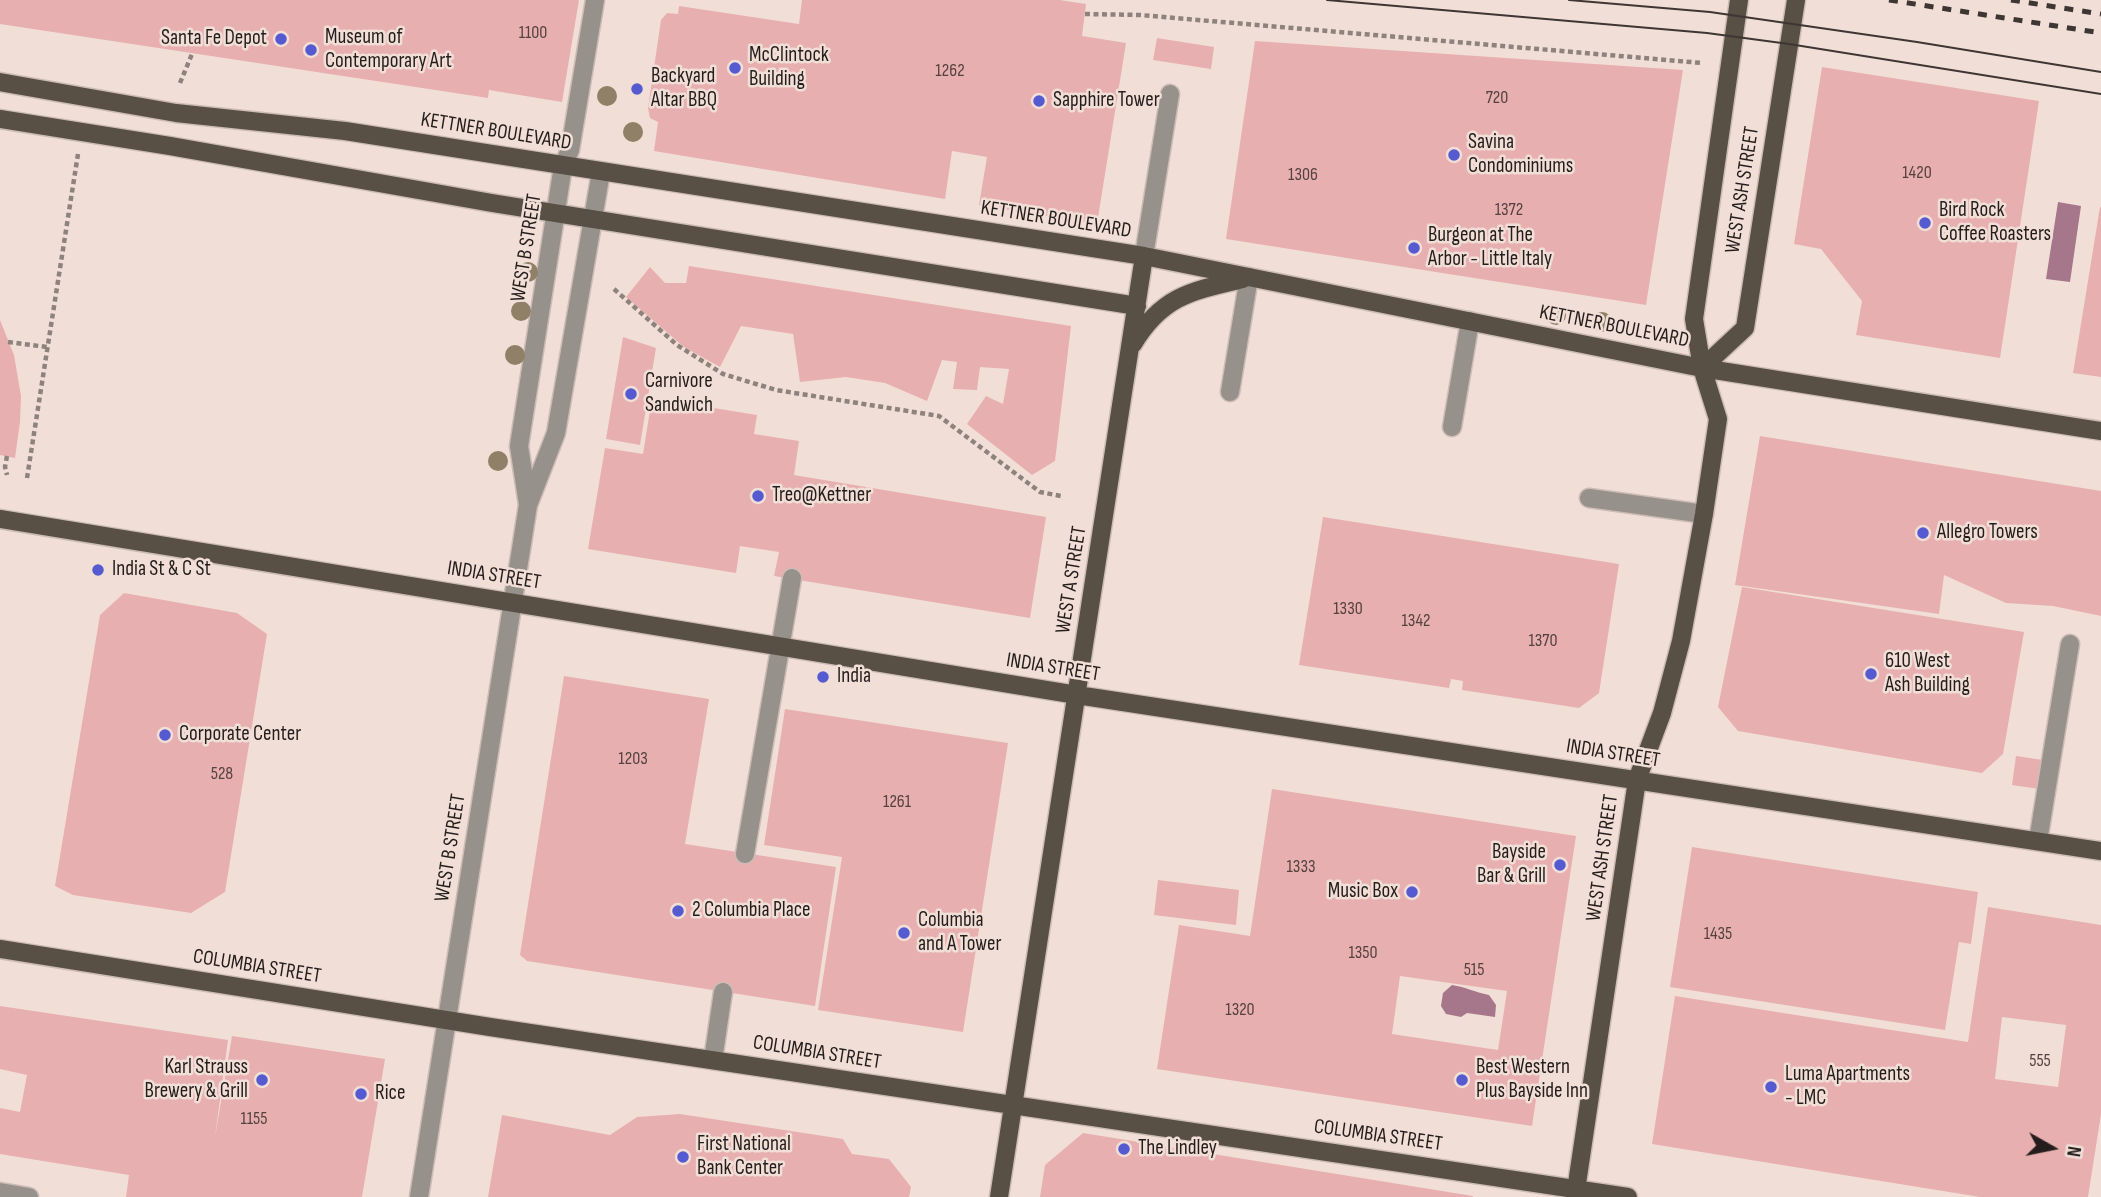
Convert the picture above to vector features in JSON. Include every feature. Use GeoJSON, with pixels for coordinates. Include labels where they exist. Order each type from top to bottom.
{"type":"FeatureCollection","features":[{"type":"Feature","properties":{"kind":"main road","name":"WEST ASH STREET"},"geometry":{"type":"LineString","coordinates":[[1576,1193],[1637,780],[1662,713],[1681,641],[1718,419],[1702,368],[1694,319],[1739,0]]}},
{"type":"Feature","properties":{"kind":"main road","name":"WEST ASH STREET"},"geometry":{"type":"LineString","coordinates":[[1702,368],[1745,328],[1796,0]]}},
{"type":"Feature","properties":{"kind":"main road","name":"KETTNER BOULEVARD"},"geometry":{"type":"LineString","coordinates":[[0,82],[176,113],[345,131],[1144,256],[1702,368],[2101,431]]}},
{"type":"Feature","properties":{"kind":"main road"},"geometry":{"type":"LineString","coordinates":[[0,119],[555,213],[1137,306]]}},
{"type":"Feature","properties":{"kind":"main road","name":"WEST A STREET"},"geometry":{"type":"LineString","coordinates":[[999,1197],[1144,256]]}},
{"type":"Feature","properties":{"kind":"main road"},"geometry":{"type":"LineString","coordinates":[[1130,349],[1143,328],[1161,308],[1196,289],[1250,277]]}},
{"type":"Feature","properties":{"kind":"main road","name":"INDIA STREET"},"geometry":{"type":"LineString","coordinates":[[0,519],[1077,695],[2101,851]]}},
{"type":"Feature","properties":{"kind":"main road","name":"COLUMBIA STREET"},"geometry":{"type":"LineString","coordinates":[[0,949],[1576,1193],[1628,1197]]}},
{"type":"Feature","properties":{"kind":"street","name":"WEST B STREET"},"geometry":{"type":"LineString","coordinates":[[528,505],[519,446],[563,166],[570,150],[595,0]]}},
{"type":"Feature","properties":{"kind":"street","name":"WEST A STREET"},"geometry":{"type":"LineString","coordinates":[[1144,256],[1170,94]]}},
{"type":"Feature","properties":{"kind":"street","name":"WEST B STREET"},"geometry":{"type":"LineString","coordinates":[[419,1197],[528,505],[556,433],[601,172]]}},
{"type":"Feature","properties":{"kind":"street"},"geometry":{"type":"LineString","coordinates":[[1230,392],[1250,277]]}},
{"type":"Feature","properties":{"kind":"street"},"geometry":{"type":"LineString","coordinates":[[1452,427],[1470,321]]}},
{"type":"Feature","properties":{"kind":"street"},"geometry":{"type":"LineString","coordinates":[[1588,498],[1704,514]]}},
{"type":"Feature","properties":{"kind":"street"},"geometry":{"type":"LineString","coordinates":[[745,853],[792,578]]}},
{"type":"Feature","properties":{"kind":"street"},"geometry":{"type":"LineString","coordinates":[[2038,841],[2070,644]]}},
{"type":"Feature","properties":{"kind":"street"},"geometry":{"type":"LineString","coordinates":[[713,1060],[723,992]]}},
{"type":"Feature","properties":{"kind":"street"},"geometry":{"type":"LineString","coordinates":[[0,1192],[29,1197]]}},
{"type":"Feature","properties":{"kind":"path"},"geometry":{"type":"LineString","coordinates":[[1084,13],[1152,16],[1702,63]]}},
{"type":"Feature","properties":{"kind":"path"},"geometry":{"type":"LineString","coordinates":[[180,83],[192,54]]}},
{"type":"Feature","properties":{"kind":"path"},"geometry":{"type":"LineString","coordinates":[[27,478],[78,150]]}},
{"type":"Feature","properties":{"kind":"path"},"geometry":{"type":"LineString","coordinates":[[614,289],[677,345],[723,374],[776,390],[939,416],[1040,492],[1061,496]]}},
{"type":"Feature","properties":{"kind":"path"},"geometry":{"type":"LineString","coordinates":[[8,342],[47,347]]}},
{"type":"Feature","properties":{"kind":"path"},"geometry":{"type":"LineString","coordinates":[[7,456],[7,475]]}},
{"type":"Feature","properties":{"kind":"shaded area"},"geometry":{"type":"Polygon","coordinates":[[[2058,202],[2081,206],[2070,282],[2046,279],[2058,202]]]}},
{"type":"Feature","properties":{"kind":"shaded area"},"geometry":{"type":"Polygon","coordinates":[[[1452,985],[1489,995],[1496,1005],[1495,1017],[1467,1013],[1461,1017],[1446,1014],[1441,1006],[1443,993],[1452,985]]]}},
{"type":"Feature","properties":{"kind":"building","name":"Santa Fe Depot"},"geometry":{"type":"Polygon","coordinates":[[[0,0],[579,0],[562,102],[489,90],[488,98],[0,24],[0,0]]]}},
{"type":"Feature","properties":{"kind":"building"},"geometry":{"type":"Polygon","coordinates":[[[802,0],[1060,0],[1086,4],[1082,36],[1126,43],[1097,224],[979,205],[987,157],[952,151],[945,199],[654,151],[658,122],[650,118],[648,108],[661,20],[667,13],[678,14],[679,6],[799,24],[802,0]]]}},
{"type":"Feature","properties":{"kind":"building"},"geometry":{"type":"Polygon","coordinates":[[[1157,38],[1214,47],[1211,69],[1153,60],[1157,38]]]}},
{"type":"Feature","properties":{"kind":"building","name":"Savina Condominiums"},"geometry":{"type":"Polygon","coordinates":[[[1255,41],[1683,70],[1646,305],[1226,239],[1255,41]]]}},
{"type":"Feature","properties":{"kind":"building"},"geometry":{"type":"Polygon","coordinates":[[[1822,67],[2039,101],[2000,358],[1856,335],[1862,301],[1821,249],[1794,244],[1822,67]]]}},
{"type":"Feature","properties":{"kind":"building"},"geometry":{"type":"Polygon","coordinates":[[[2101,207],[2101,377],[2073,373],[2101,207]]]}},
{"type":"Feature","properties":{"kind":"building"},"geometry":{"type":"Polygon","coordinates":[[[689,266],[1071,326],[1055,461],[1032,475],[967,424],[986,396],[1003,404],[1009,369],[980,367],[977,390],[953,389],[957,362],[942,360],[927,401],[885,383],[846,377],[800,382],[793,334],[741,326],[720,367],[684,347],[626,297],[650,267],[665,283],[686,283],[689,266]]]}},
{"type":"Feature","properties":{"kind":"building"},"geometry":{"type":"Polygon","coordinates":[[[0,320],[14,355],[21,396],[15,458],[0,455],[0,320]]]}},
{"type":"Feature","properties":{"kind":"building","name":"Carnivore Sandwich"},"geometry":{"type":"Polygon","coordinates":[[[623,337],[656,348],[640,445],[606,439],[623,337]]]}},
{"type":"Feature","properties":{"kind":"building","name":"Treo@Kettner"},"geometry":{"type":"Polygon","coordinates":[[[652,398],[757,415],[754,434],[799,441],[794,475],[1046,517],[1030,618],[774,576],[779,552],[740,546],[736,573],[588,549],[605,448],[643,454],[652,398]]]}},
{"type":"Feature","properties":{"kind":"building","name":"Allegro Towers"},"geometry":{"type":"Polygon","coordinates":[[[1760,436],[2101,491],[2101,616],[2053,606],[2006,603],[1944,575],[1939,614],[1735,585],[1760,436]]]}},
{"type":"Feature","properties":{"kind":"building"},"geometry":{"type":"Polygon","coordinates":[[[1323,517],[1619,564],[1599,693],[1579,708],[1462,690],[1463,681],[1451,679],[1449,688],[1299,665],[1323,517]]]}},
{"type":"Feature","properties":{"kind":"building","name":"610 West Ash Building"},"geometry":{"type":"Polygon","coordinates":[[[1742,587],[2024,632],[2003,754],[1982,773],[1738,731],[1718,707],[1742,587]]]}},
{"type":"Feature","properties":{"kind":"building","name":"Corporate Center"},"geometry":{"type":"Polygon","coordinates":[[[124,593],[237,613],[267,634],[225,892],[191,913],[73,895],[55,886],[100,615],[124,593]]]}},
{"type":"Feature","properties":{"kind":"building","name":"2 Columbia Place"},"geometry":{"type":"Polygon","coordinates":[[[564,676],[709,699],[685,844],[836,867],[815,1006],[527,961],[520,955],[564,676]]]}},
{"type":"Feature","properties":{"kind":"building","name":"Columbia and A Tower"},"geometry":{"type":"Polygon","coordinates":[[[785,709],[1008,743],[963,1032],[818,1010],[842,857],[764,845],[785,709]]]}},
{"type":"Feature","properties":{"kind":"building"},"geometry":{"type":"Polygon","coordinates":[[[2016,756],[2043,760],[2039,789],[2012,785],[2016,756]]]}},
{"type":"Feature","properties":{"kind":"building"},"geometry":{"type":"Polygon","coordinates":[[[1272,789],[1576,836],[1532,1126],[1157,1069],[1179,925],[1250,936],[1272,789]],[[1400,976],[1392,1034],[1498,1050],[1507,991],[1400,976]]]}},
{"type":"Feature","properties":{"kind":"building"},"geometry":{"type":"Polygon","coordinates":[[[1692,847],[1978,892],[1971,944],[1959,942],[1945,1030],[1670,987],[1692,847]]]}},
{"type":"Feature","properties":{"kind":"building"},"geometry":{"type":"Polygon","coordinates":[[[1158,880],[1239,890],[1236,925],[1154,915],[1158,880]]]}},
{"type":"Feature","properties":{"kind":"building"},"geometry":{"type":"Polygon","coordinates":[[[1988,907],[2101,925],[2101,1114],[2088,1197],[1980,1197],[1652,1144],[1675,996],[1968,1042],[1988,907]],[[2002,1017],[1995,1079],[2058,1087],[2066,1025],[2002,1017]]]}},
{"type":"Feature","properties":{"kind":"building"},"geometry":{"type":"Polygon","coordinates":[[[0,1006],[228,1040],[215,1137],[232,1036],[385,1059],[362,1197],[126,1197],[129,1175],[0,1154],[0,1108],[20,1112],[27,1075],[0,1069],[0,1006]]]}},
{"type":"Feature","properties":{"kind":"building","name":"First National Bank Center"},"geometry":{"type":"Polygon","coordinates":[[[680,1114],[843,1139],[852,1154],[889,1159],[911,1187],[909,1197],[488,1197],[502,1115],[610,1135],[637,1117],[680,1114]]]}},
{"type":"Feature","properties":{"kind":"building","name":"The Lindley"},"geometry":{"type":"Polygon","coordinates":[[[1083,1133],[1473,1197],[1040,1197],[1045,1165],[1083,1133]]]}},
{"type":"Feature","properties":{"kind":"tram line"},"geometry":{"type":"LineString","coordinates":[[1327,0],[1707,33],[2101,94]]}},
{"type":"Feature","properties":{"kind":"tram line"},"geometry":{"type":"LineString","coordinates":[[1569,0],[1710,12],[2101,72]]}},
{"type":"Feature","properties":{"kind":"railway"},"geometry":{"type":"LineString","coordinates":[[1889,0],[2101,33]]}},
{"type":"Feature","properties":{"kind":"railway"},"geometry":{"type":"LineString","coordinates":[[2011,0],[2101,14]]}},
{"type":"Feature","properties":{"kind":"place","name":"Santa Fe Depot"},"geometry":{"type":"Point","coordinates":[281,39]}},
{"type":"Feature","properties":{"kind":"place","name":"Museum of Contemporary Art"},"geometry":{"type":"Point","coordinates":[311,50]}},
{"type":"Feature","properties":{"kind":"place","name":"McClintock Building"},"geometry":{"type":"Point","coordinates":[735,68]}},
{"type":"Feature","properties":{"kind":"place","name":"Backyard Altar BBQ"},"geometry":{"type":"Point","coordinates":[637,89]}},
{"type":"Feature","properties":{"kind":"place","name":"Sapphire Tower"},"geometry":{"type":"Point","coordinates":[1039,101]}},
{"type":"Feature","properties":{"kind":"place","name":"Savina Condominiums"},"geometry":{"type":"Point","coordinates":[1454,155]}},
{"type":"Feature","properties":{"kind":"place","name":"Bird Rock Coffee Roasters"},"geometry":{"type":"Point","coordinates":[1925,223]}},
{"type":"Feature","properties":{"kind":"place","name":"Burgeon at The Arbor - Little Italy"},"geometry":{"type":"Point","coordinates":[1414,248]}},
{"type":"Feature","properties":{"kind":"place","name":"Carnivore Sandwich"},"geometry":{"type":"Point","coordinates":[631,394]}},
{"type":"Feature","properties":{"kind":"place","name":"Treo@Kettner"},"geometry":{"type":"Point","coordinates":[758,496]}},
{"type":"Feature","properties":{"kind":"place","name":"Allegro Towers"},"geometry":{"type":"Point","coordinates":[1923,533]}},
{"type":"Feature","properties":{"kind":"place","name":"India St & C St"},"geometry":{"type":"Point","coordinates":[98,570]}},
{"type":"Feature","properties":{"kind":"place","name":"610 West Ash Building"},"geometry":{"type":"Point","coordinates":[1871,674]}},
{"type":"Feature","properties":{"kind":"place","name":"India"},"geometry":{"type":"Point","coordinates":[823,677]}},
{"type":"Feature","properties":{"kind":"place","name":"Corporate Center"},"geometry":{"type":"Point","coordinates":[165,735]}},
{"type":"Feature","properties":{"kind":"place","name":"Bayside Bar & Grill"},"geometry":{"type":"Point","coordinates":[1560,865]}},
{"type":"Feature","properties":{"kind":"place","name":"Music Box"},"geometry":{"type":"Point","coordinates":[1412,892]}},
{"type":"Feature","properties":{"kind":"place","name":"2 Columbia Place"},"geometry":{"type":"Point","coordinates":[678,911]}},
{"type":"Feature","properties":{"kind":"place","name":"Columbia and A Tower"},"geometry":{"type":"Point","coordinates":[904,933]}},
{"type":"Feature","properties":{"kind":"place","name":"Karl Strauss Brewery & Grill"},"geometry":{"type":"Point","coordinates":[262,1080]}},
{"type":"Feature","properties":{"kind":"place","name":"Best Western Plus Bayside Inn"},"geometry":{"type":"Point","coordinates":[1462,1080]}},
{"type":"Feature","properties":{"kind":"place","name":"Luma Apartments - LMC"},"geometry":{"type":"Point","coordinates":[1771,1087]}},
{"type":"Feature","properties":{"kind":"place","name":"Rice"},"geometry":{"type":"Point","coordinates":[361,1094]}},
{"type":"Feature","properties":{"kind":"place","name":"The Lindley"},"geometry":{"type":"Point","coordinates":[1124,1149]}},
{"type":"Feature","properties":{"kind":"place","name":"First National Bank Center"},"geometry":{"type":"Point","coordinates":[683,1157]}}]}
